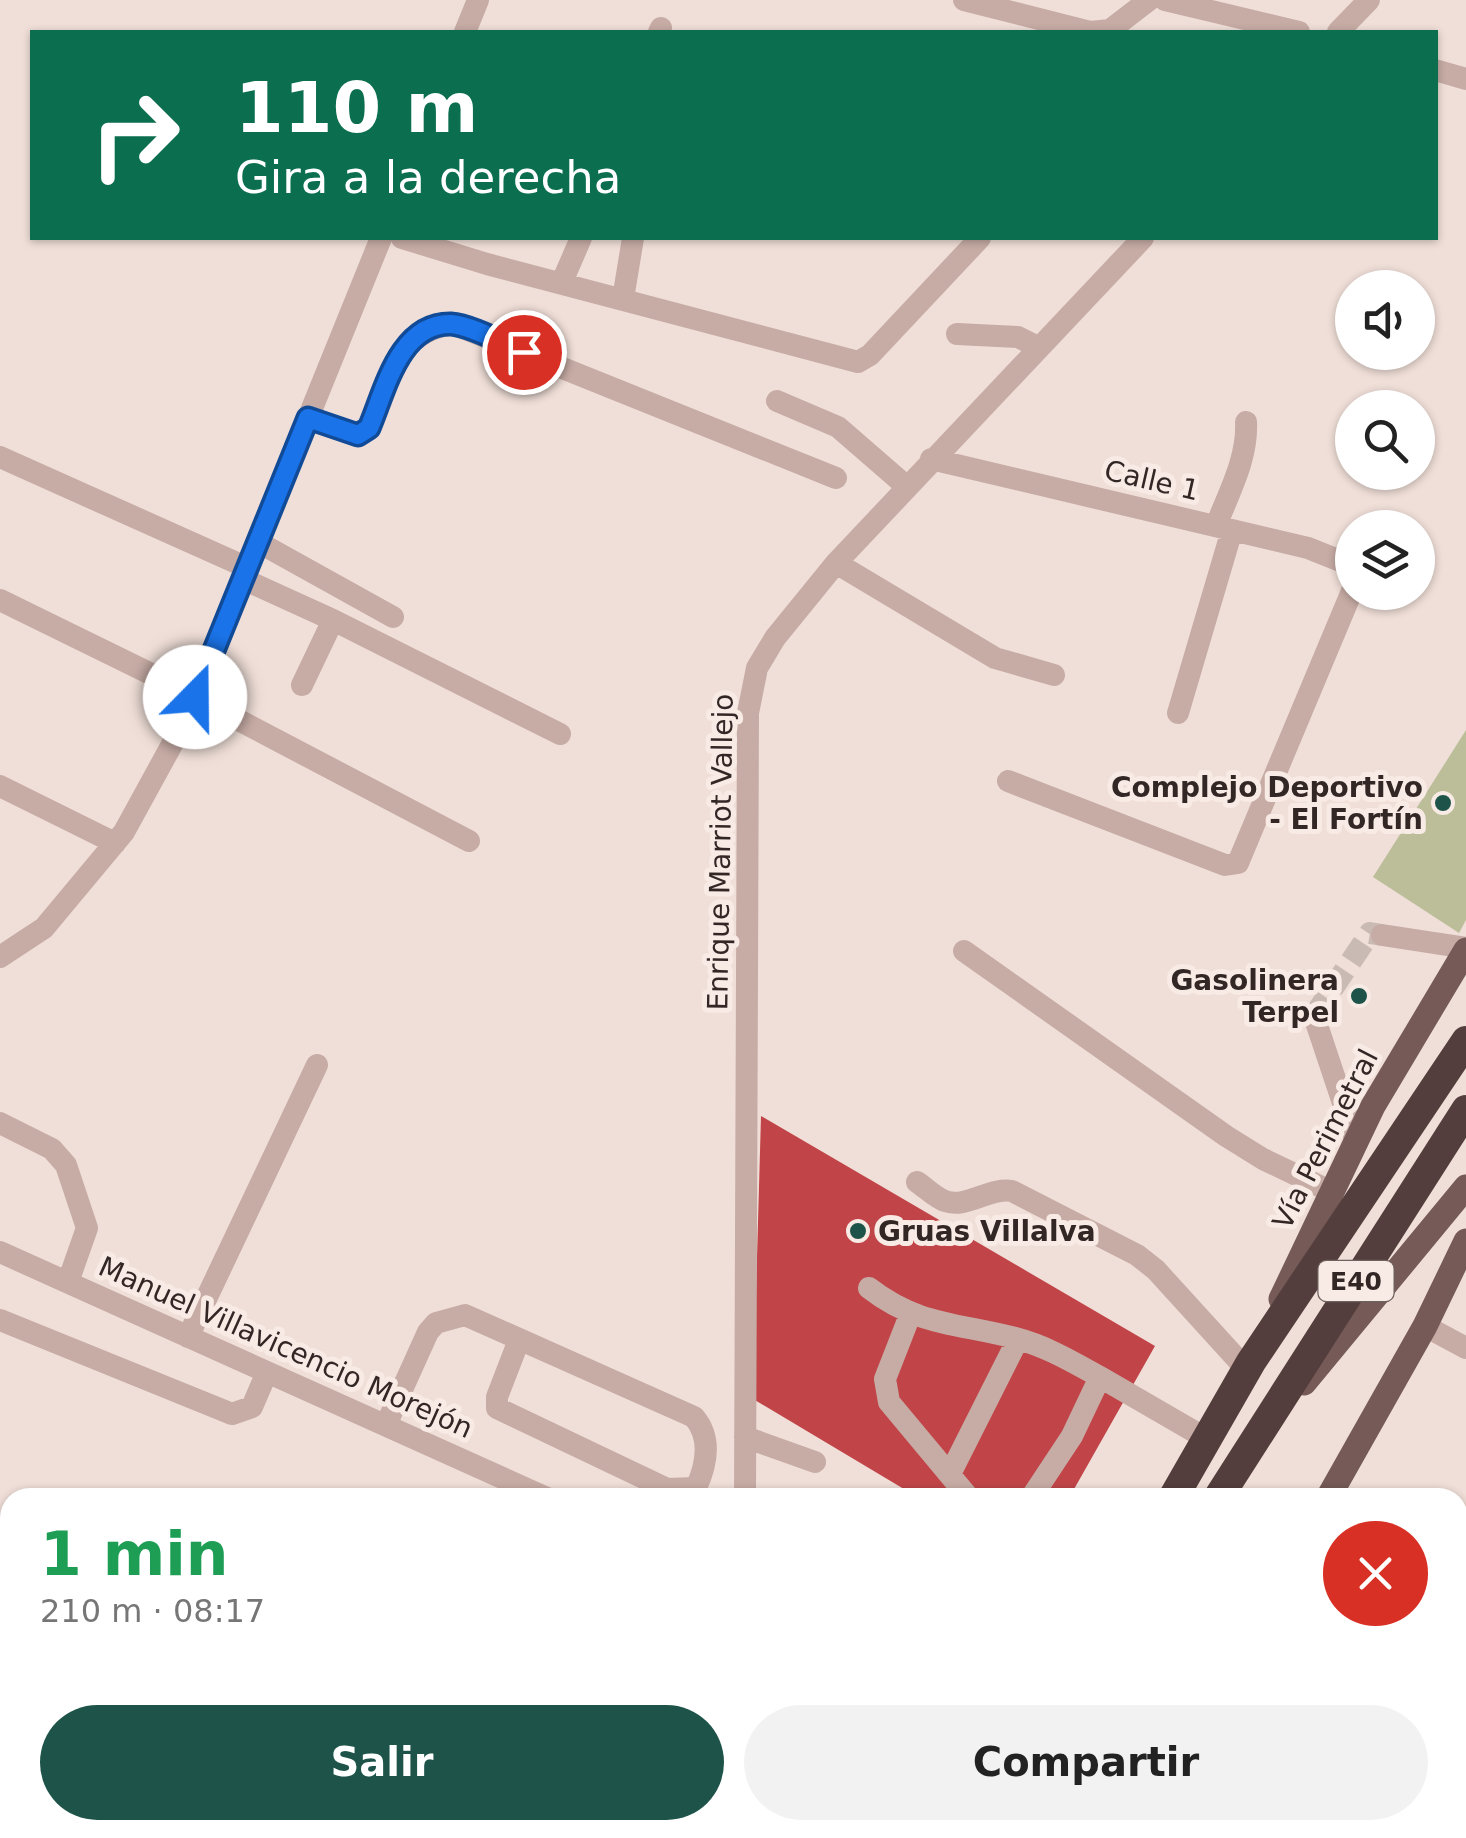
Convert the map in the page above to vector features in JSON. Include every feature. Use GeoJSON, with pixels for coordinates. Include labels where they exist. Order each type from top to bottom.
{"type":"FeatureCollection","features":[{"type":"Feature","properties":{"kind":"highway","name":"Vía Perimetral"},"geometry":{"type":"LineString","coordinates":[[1179,1488],[1249,1366],[1466,1041]]}},
{"type":"Feature","properties":{"kind":"highway","name":"E40"},"geometry":{"type":"LineString","coordinates":[[1224,1488],[1466,1110]]}},
{"type":"Feature","properties":{"kind":"main road","name":"Vía Perimetral"},"geometry":{"type":"LineString","coordinates":[[1249,1366],[1373,1106],[1466,949]]}},
{"type":"Feature","properties":{"kind":"main road"},"geometry":{"type":"LineString","coordinates":[[1246,1452],[1466,1187]]}},
{"type":"Feature","properties":{"kind":"main road"},"geometry":{"type":"LineString","coordinates":[[1334,1488],[1425,1326],[1466,1241]]}},
{"type":"Feature","properties":{"kind":"street"},"geometry":{"type":"LineString","coordinates":[[466,30],[478,0]]}},
{"type":"Feature","properties":{"kind":"street"},"geometry":{"type":"LineString","coordinates":[[964,0],[1082,30]]}},
{"type":"Feature","properties":{"kind":"street"},"geometry":{"type":"LineString","coordinates":[[1110,30],[1149,0]]}},
{"type":"Feature","properties":{"kind":"street"},"geometry":{"type":"LineString","coordinates":[[1165,0],[1291,30]]}},
{"type":"Feature","properties":{"kind":"street"},"geometry":{"type":"LineString","coordinates":[[1340,30],[1369,0]]}},
{"type":"Feature","properties":{"kind":"street"},"geometry":{"type":"LineString","coordinates":[[1438,71],[1466,79]]}},
{"type":"Feature","properties":{"kind":"street"},"geometry":{"type":"LineString","coordinates":[[0,957],[44,928],[124,832],[195,697],[381,240]]}},
{"type":"Feature","properties":{"kind":"street"},"geometry":{"type":"LineString","coordinates":[[409,240],[858,362],[870,355],[978,240]]}},
{"type":"Feature","properties":{"kind":"street"},"geometry":{"type":"LineString","coordinates":[[562,282],[581,240]]}},
{"type":"Feature","properties":{"kind":"street"},"geometry":{"type":"LineString","coordinates":[[623,299],[634,240]]}},
{"type":"Feature","properties":{"kind":"street","name":"Enrique Marriot Vallejo"},"geometry":{"type":"LineString","coordinates":[[745,1488],[748,713],[756,668],[775,638],[836,563],[1140,240]]}},
{"type":"Feature","properties":{"kind":"street"},"geometry":{"type":"LineString","coordinates":[[308,418],[351,434],[358,435],[369,428],[405,346],[430,327],[453,324],[836,478]]}},
{"type":"Feature","properties":{"kind":"street"},"geometry":{"type":"LineString","coordinates":[[957,334],[1018,337],[1038,347]]}},
{"type":"Feature","properties":{"kind":"street"},"geometry":{"type":"LineString","coordinates":[[777,401],[838,428],[906,486]]}},
{"type":"Feature","properties":{"kind":"street"},"geometry":{"type":"LineString","coordinates":[[1178,713],[1247,440],[1246,422]]}},
{"type":"Feature","properties":{"kind":"street"},"geometry":{"type":"LineString","coordinates":[[0,457],[246,573],[560,734]]}},
{"type":"Feature","properties":{"kind":"street","name":"Calle 1"},"geometry":{"type":"LineString","coordinates":[[932,459],[1308,548],[1335,559]]}},
{"type":"Feature","properties":{"kind":"street"},"geometry":{"type":"LineString","coordinates":[[258,542],[393,617]]}},
{"type":"Feature","properties":{"kind":"street"},"geometry":{"type":"LineString","coordinates":[[836,563],[996,658],[1054,675]]}},
{"type":"Feature","properties":{"kind":"street"},"geometry":{"type":"LineString","coordinates":[[0,600],[469,840]]}},
{"type":"Feature","properties":{"kind":"street"},"geometry":{"type":"LineString","coordinates":[[1008,781],[1225,865],[1238,863],[1344,610]]}},
{"type":"Feature","properties":{"kind":"street"},"geometry":{"type":"LineString","coordinates":[[302,685],[333,620]]}},
{"type":"Feature","properties":{"kind":"street"},"geometry":{"type":"LineString","coordinates":[[0,786],[115,843]]}},
{"type":"Feature","properties":{"kind":"street"},"geometry":{"type":"LineString","coordinates":[[1382,935],[1466,949]]}},
{"type":"Feature","properties":{"kind":"street"},"geometry":{"type":"LineString","coordinates":[[964,951],[1226,1136],[1263,1160],[1332,1192]]}},
{"type":"Feature","properties":{"kind":"street"},"geometry":{"type":"LineString","coordinates":[[1314,1016],[1356,1142]]}},
{"type":"Feature","properties":{"kind":"street"},"geometry":{"type":"LineString","coordinates":[[188,1337],[317,1065]]}},
{"type":"Feature","properties":{"kind":"street"},"geometry":{"type":"LineString","coordinates":[[0,1123],[52,1150],[66,1165],[87,1228],[68,1282]]}},
{"type":"Feature","properties":{"kind":"street"},"geometry":{"type":"LineString","coordinates":[[917,1182],[946,1202],[1001,1189],[1012,1191],[1137,1255],[1249,1366]]}},
{"type":"Feature","properties":{"kind":"street","name":"Manuel Villavicencio Morejón"},"geometry":{"type":"LineString","coordinates":[[0,1252],[525,1488]]}},
{"type":"Feature","properties":{"kind":"street"},"geometry":{"type":"LineString","coordinates":[[869,1288],[910,1315],[1018,1339],[1064,1356],[1207,1440]]}},
{"type":"Feature","properties":{"kind":"street"},"geometry":{"type":"LineString","coordinates":[[386,1426],[428,1332],[436,1323],[465,1315],[694,1417],[704,1428],[706,1441],[706,1463],[696,1488]]}},
{"type":"Feature","properties":{"kind":"street"},"geometry":{"type":"LineString","coordinates":[[910,1315],[885,1379],[889,1402],[960,1488]]}},
{"type":"Feature","properties":{"kind":"street"},"geometry":{"type":"LineString","coordinates":[[0,1320],[232,1414],[252,1407],[267,1372]]}},
{"type":"Feature","properties":{"kind":"street"},"geometry":{"type":"LineString","coordinates":[[1425,1326],[1466,1348]]}},
{"type":"Feature","properties":{"kind":"street"},"geometry":{"type":"LineString","coordinates":[[950,1474],[1018,1339]]}},
{"type":"Feature","properties":{"kind":"street"},"geometry":{"type":"LineString","coordinates":[[519,1340],[495,1402],[497,1408],[664,1488]]}},
{"type":"Feature","properties":{"kind":"street"},"geometry":{"type":"LineString","coordinates":[[1038,1488],[1072,1436],[1100,1378]]}},
{"type":"Feature","properties":{"kind":"street"},"geometry":{"type":"LineString","coordinates":[[745,1436],[816,1462]]}},
{"type":"Feature","properties":{"kind":"green space","name":"Complejo Deportivo - El Fortín"},"geometry":{"type":"Polygon","coordinates":[[[1466,730],[1466,920],[1459,933],[1373,877],[1466,730]]]}},
{"type":"Feature","properties":{"kind":"building","name":"Gruas Villalva"},"geometry":{"type":"Polygon","coordinates":[[[761,1116],[1155,1346],[1075,1488],[902,1488],[753,1399],[761,1116]]]}},
{"type":"Feature","properties":{"kind":"tunnel"},"geometry":{"type":"LineString","coordinates":[[1314,1016],[1370,933],[1382,935]]}},
{"type":"Feature","properties":{"kind":"place","name":"Complejo Deportivo - El Fortín"},"geometry":{"type":"Point","coordinates":[1443,803]}},
{"type":"Feature","properties":{"kind":"place","name":"Gasolinera Terpel"},"geometry":{"type":"Point","coordinates":[1359,996]}},
{"type":"Feature","properties":{"kind":"place","name":"Gruas Villalva"},"geometry":{"type":"Point","coordinates":[858,1231]}},
{"type":"Feature","properties":{"kind":"route"},"geometry":{"type":"LineString","coordinates":[[195,697],[308,418],[351,434],[358,435],[369,428],[405,346],[430,327],[453,324],[524,352]]}}]}
